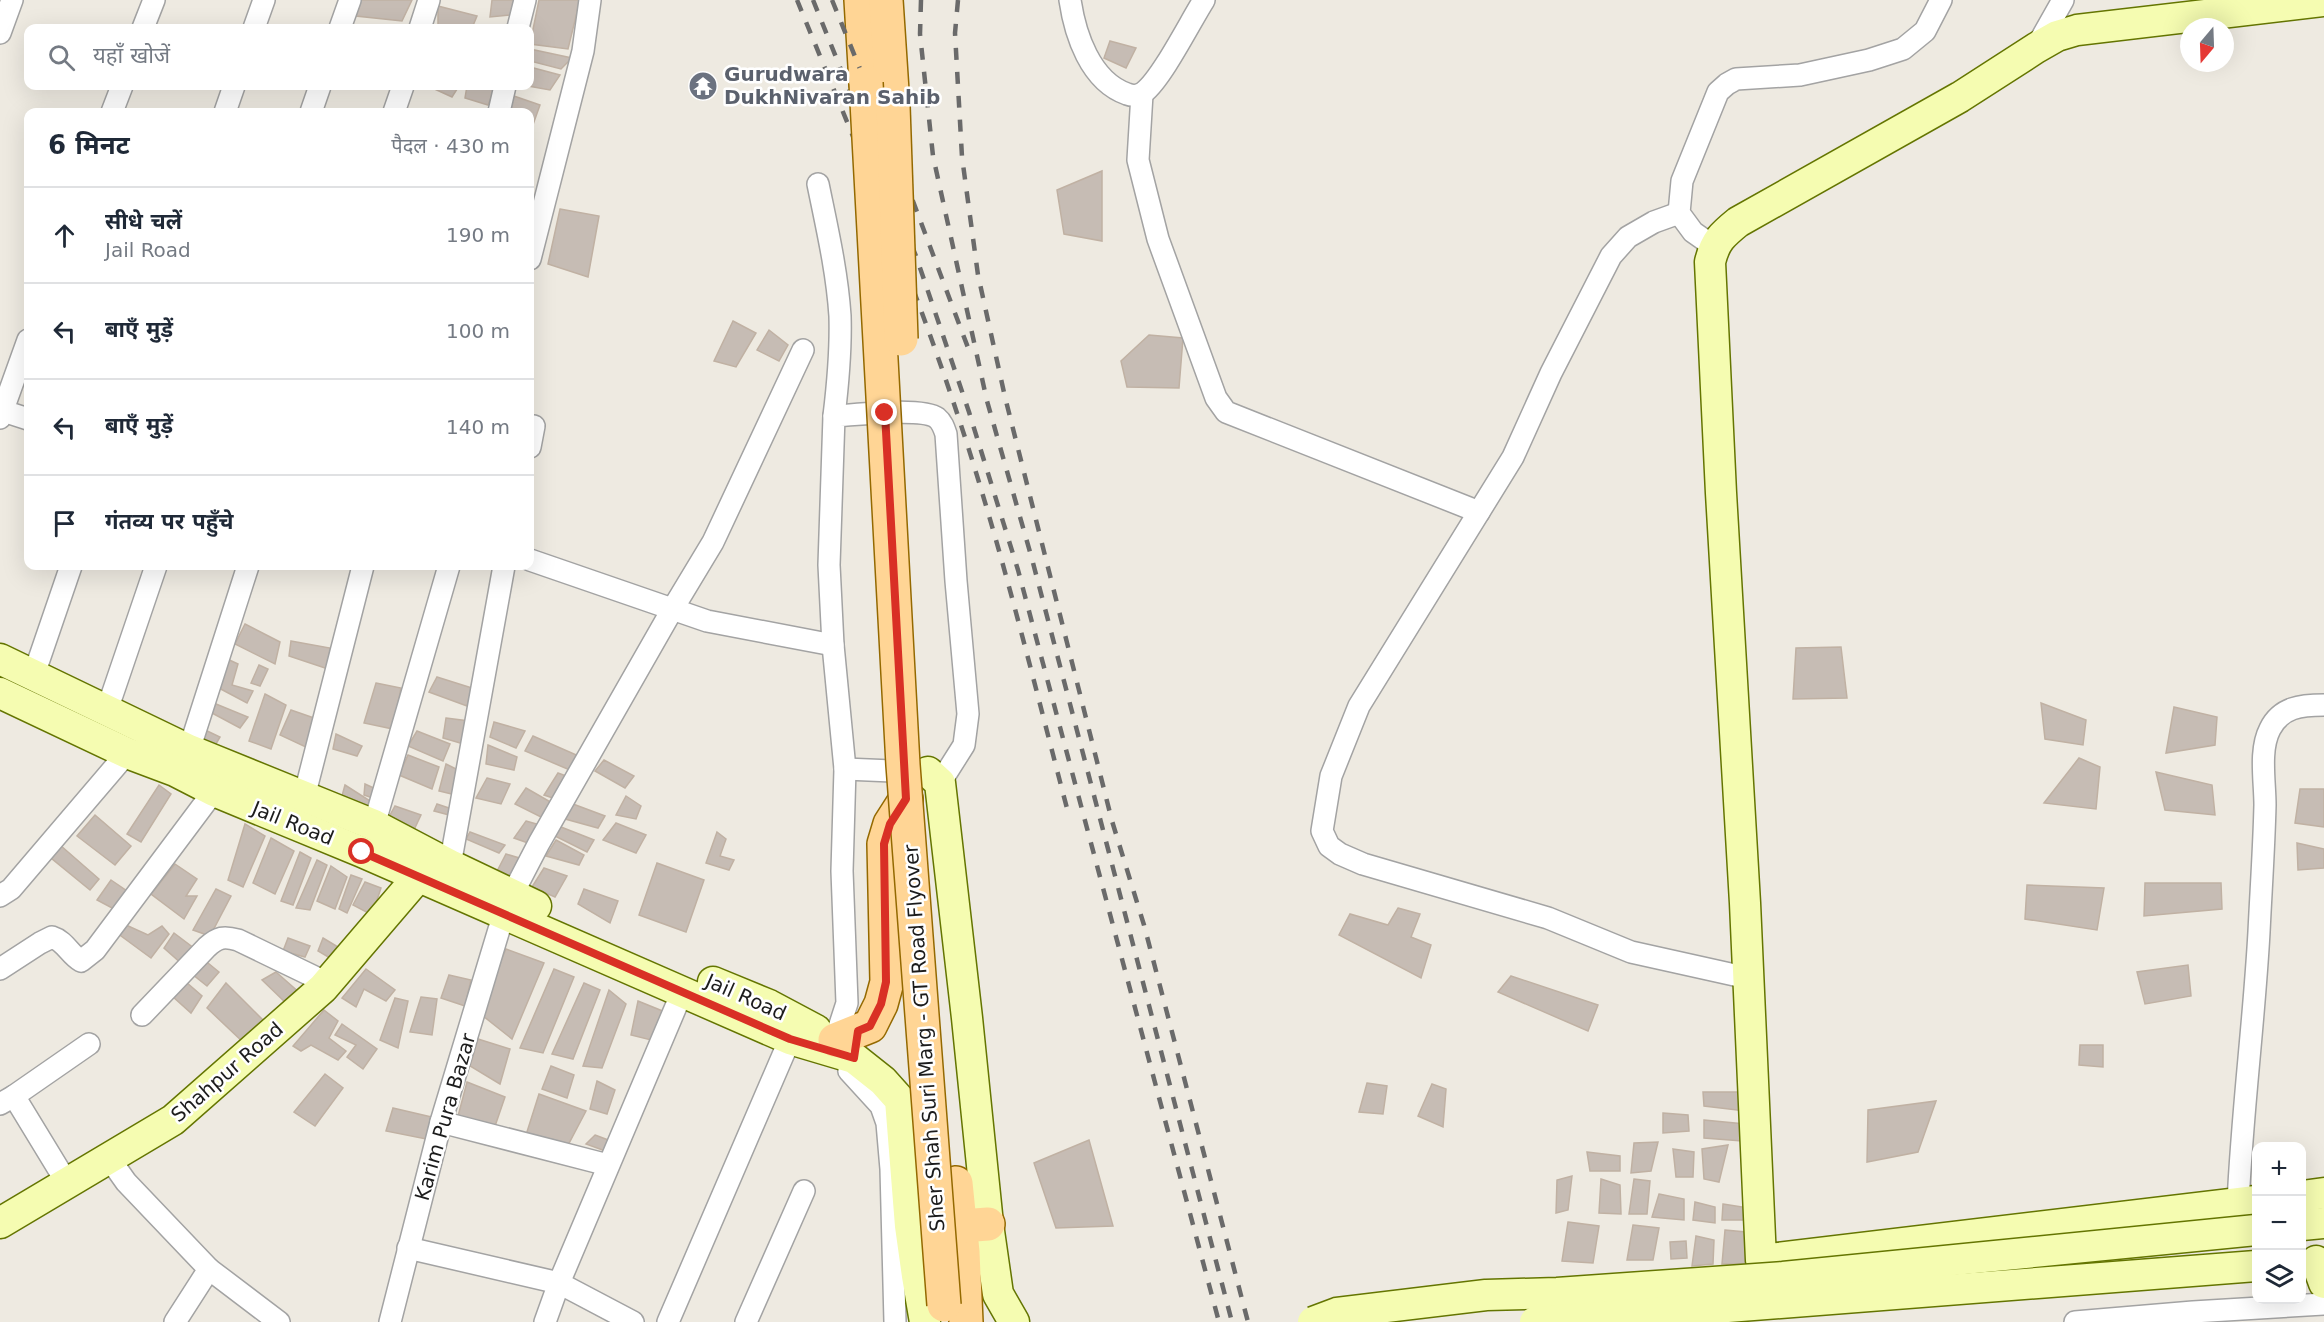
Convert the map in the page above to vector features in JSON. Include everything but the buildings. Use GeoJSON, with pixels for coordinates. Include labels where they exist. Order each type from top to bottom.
{"type":"FeatureCollection","features":[{"type":"Feature","properties":{"kind":"main road","name":"Sher Shah Suri Marg - GT Road Flyover"},"geometry":{"type":"LineString","coordinates":[[861,0],[906,799],[944,1289],[944,1322]]}},
{"type":"Feature","properties":{"kind":"main road","name":"Sher Shah Suri Marg - GT Road Flyover"},"geometry":{"type":"LineString","coordinates":[[886,0],[893,106],[904,411],[924,754],[974,1225],[966,1322]]}},
{"type":"Feature","properties":{"kind":"main road"},"geometry":{"type":"LineString","coordinates":[[849,1043],[870,1026],[881,1004],[886,982],[884,844],[890,824],[906,799]]}},
{"type":"Feature","properties":{"kind":"street"},"geometry":{"type":"LineString","coordinates":[[0,33],[12,0]]}},
{"type":"Feature","properties":{"kind":"street"},"geometry":{"type":"LineString","coordinates":[[145,24],[154,0]]}},
{"type":"Feature","properties":{"kind":"street"},"geometry":{"type":"LineString","coordinates":[[255,24],[264,0]]}},
{"type":"Feature","properties":{"kind":"street"},"geometry":{"type":"LineString","coordinates":[[341,24],[350,0]]}},
{"type":"Feature","properties":{"kind":"street"},"geometry":{"type":"LineString","coordinates":[[421,24],[429,0]]}},
{"type":"Feature","properties":{"kind":"street"},"geometry":{"type":"LineString","coordinates":[[519,24],[525,0]]}},
{"type":"Feature","properties":{"kind":"street"},"geometry":{"type":"LineString","coordinates":[[534,243],[583,51],[590,0]]}},
{"type":"Feature","properties":{"kind":"street"},"geometry":{"type":"LineString","coordinates":[[1070,0],[1072,15],[1087,56],[1102,77],[1112,87],[1124,93],[1133,96],[1142,94]]}},
{"type":"Feature","properties":{"kind":"street"},"geometry":{"type":"LineString","coordinates":[[1204,0],[1158,75],[1142,94],[1138,160],[1158,239],[1216,398],[1226,412],[1479,512]]}},
{"type":"Feature","properties":{"kind":"street"},"geometry":{"type":"LineString","coordinates":[[1713,246],[1693,232],[1679,213],[1682,181],[1718,92],[1726,84],[1736,79],[1800,75],[1869,60],[1903,49],[1925,31],[1941,0]]}},
{"type":"Feature","properties":{"kind":"street"},"geometry":{"type":"LineString","coordinates":[[2036,48],[2063,0]]}},
{"type":"Feature","properties":{"kind":"street"},"geometry":{"type":"LineString","coordinates":[[1762,1322],[1749,978],[1709,274],[1713,246],[1738,222],[1960,97],[2057,36],[2077,30],[2324,1]]}},
{"type":"Feature","properties":{"kind":"street"},"geometry":{"type":"LineString","coordinates":[[114,108],[120,90]]}},
{"type":"Feature","properties":{"kind":"street"},"geometry":{"type":"LineString","coordinates":[[226,108],[233,90]]}},
{"type":"Feature","properties":{"kind":"street"},"geometry":{"type":"LineString","coordinates":[[312,108],[319,90]]}},
{"type":"Feature","properties":{"kind":"street"},"geometry":{"type":"LineString","coordinates":[[395,108],[402,90]]}},
{"type":"Feature","properties":{"kind":"street"},"geometry":{"type":"LineString","coordinates":[[500,108],[504,90]]}},
{"type":"Feature","properties":{"kind":"street"},"geometry":{"type":"LineString","coordinates":[[818,184],[834,259],[840,316],[829,565],[833,645],[845,769],[842,871],[849,1071],[881,1106],[887,1123],[891,1169],[895,1322]]}},
{"type":"Feature","properties":{"kind":"street"},"geometry":{"type":"LineString","coordinates":[[1679,213],[1654,222],[1628,237],[1611,256],[1551,373],[1513,457],[1399,637],[1359,706],[1331,776],[1322,831],[1329,846],[1340,854],[1363,864],[1548,918],[1631,952],[1749,978]]}},
{"type":"Feature","properties":{"kind":"street","name":"Karim Pura Bazar"},"geometry":{"type":"LineString","coordinates":[[390,1322],[441,1122],[508,904],[539,843],[713,542],[803,350]]}},
{"type":"Feature","properties":{"kind":"street"},"geometry":{"type":"LineString","coordinates":[[24,351],[1,413],[24,418]]}},
{"type":"Feature","properties":{"kind":"street"},"geometry":{"type":"LineString","coordinates":[[834,417],[928,414],[938,418],[946,434],[968,714],[964,745],[934,778]]}},
{"type":"Feature","properties":{"kind":"street"},"geometry":{"type":"LineString","coordinates":[[534,561],[707,621],[833,645]]}},
{"type":"Feature","properties":{"kind":"street"},"geometry":{"type":"LineString","coordinates":[[33,676],[70,570]]}},
{"type":"Feature","properties":{"kind":"street"},"geometry":{"type":"LineString","coordinates":[[107,710],[155,570]]}},
{"type":"Feature","properties":{"kind":"street"},"geometry":{"type":"LineString","coordinates":[[189,750],[247,570]]}},
{"type":"Feature","properties":{"kind":"street"},"geometry":{"type":"LineString","coordinates":[[304,796],[362,570]]}},
{"type":"Feature","properties":{"kind":"street"},"geometry":{"type":"LineString","coordinates":[[375,825],[448,570]]}},
{"type":"Feature","properties":{"kind":"street"},"geometry":{"type":"LineString","coordinates":[[450,865],[503,570]]}},
{"type":"Feature","properties":{"kind":"street","name":"Jail Road"},"geometry":{"type":"LineString","coordinates":[[0,659],[189,750],[375,825],[450,865],[508,904],[683,990],[790,1039],[849,1043]]}},
{"type":"Feature","properties":{"kind":"street","name":"Jail Road"},"geometry":{"type":"LineString","coordinates":[[0,693],[128,753],[176,771],[214,791],[418,877],[580,926],[769,1005],[849,1043]]}},
{"type":"Feature","properties":{"kind":"street"},"geometry":{"type":"LineString","coordinates":[[1761,1260],[2247,1202],[2241,1147],[2259,934],[2265,806],[2265,743],[2276,719],[2286,710],[2305,705],[2324,705]]}},
{"type":"Feature","properties":{"kind":"street"},"geometry":{"type":"LineString","coordinates":[[0,896],[10,889],[128,753]]}},
{"type":"Feature","properties":{"kind":"street"},"geometry":{"type":"LineString","coordinates":[[845,769],[934,778]]}},
{"type":"Feature","properties":{"kind":"street"},"geometry":{"type":"LineString","coordinates":[[934,778],[967,1017],[974,1225],[998,1294],[1014,1322]]}},
{"type":"Feature","properties":{"kind":"street"},"geometry":{"type":"LineString","coordinates":[[0,969],[52,937],[61,941],[76,958],[81,961],[85,959],[95,950],[214,791]]}},
{"type":"Feature","properties":{"kind":"street","name":"Shahpur Road"},"geometry":{"type":"LineString","coordinates":[[0,1223],[173,1120],[327,983],[418,877]]}},
{"type":"Feature","properties":{"kind":"street"},"geometry":{"type":"LineString","coordinates":[[142,1015],[216,938],[225,937],[238,940],[327,983]]}},
{"type":"Feature","properties":{"kind":"street"},"geometry":{"type":"LineString","coordinates":[[545,1322],[608,1165],[683,990]]}},
{"type":"Feature","properties":{"kind":"street"},"geometry":{"type":"LineString","coordinates":[[668,1322],[790,1039]]}},
{"type":"Feature","properties":{"kind":"street"},"geometry":{"type":"LineString","coordinates":[[849,1043],[900,1100],[910,1226],[925,1322]]}},
{"type":"Feature","properties":{"kind":"street"},"geometry":{"type":"LineString","coordinates":[[67,1183],[7,1100],[89,1044]]}},
{"type":"Feature","properties":{"kind":"street"},"geometry":{"type":"LineString","coordinates":[[441,1122],[608,1165]]}},
{"type":"Feature","properties":{"kind":"street"},"geometry":{"type":"LineString","coordinates":[[109,1158],[126,1182],[209,1269],[279,1322]]}},
{"type":"Feature","properties":{"kind":"street"},"geometry":{"type":"LineString","coordinates":[[746,1322],[804,1191]]}},
{"type":"Feature","properties":{"kind":"street"},"geometry":{"type":"LineString","coordinates":[[2306,1195],[2324,1193]]}},
{"type":"Feature","properties":{"kind":"street"},"geometry":{"type":"LineString","coordinates":[[2306,1225],[2324,1223]]}},
{"type":"Feature","properties":{"kind":"street"},"geometry":{"type":"LineString","coordinates":[[1312,1322],[1337,1313],[1486,1295],[1557,1293],[1783,1277],[2252,1230]]}},
{"type":"Feature","properties":{"kind":"street"},"geometry":{"type":"LineString","coordinates":[[408,1248],[559,1283],[633,1322]]}},
{"type":"Feature","properties":{"kind":"street"},"geometry":{"type":"LineString","coordinates":[[1535,1322],[2252,1266]]}},
{"type":"Feature","properties":{"kind":"street"},"geometry":{"type":"LineString","coordinates":[[175,1322],[209,1269]]}},
{"type":"Feature","properties":{"kind":"street"},"geometry":{"type":"LineString","coordinates":[[2075,1322],[2193,1317],[2324,1304]]}},
{"type":"Feature","properties":{"kind":"railway"},"geometry":{"type":"LineString","coordinates":[[797,0],[902,260],[959,419],[1003,567],[1069,816]]}},
{"type":"Feature","properties":{"kind":"railway"},"geometry":{"type":"LineString","coordinates":[[813,0],[916,256],[969,412],[1018,570],[1219,1322]]}},
{"type":"Feature","properties":{"kind":"railway"},"geometry":{"type":"LineString","coordinates":[[832,0],[902,172],[970,353]]}},
{"type":"Feature","properties":{"kind":"railway"},"geometry":{"type":"LineString","coordinates":[[921,0],[920,34],[933,156],[987,401],[1032,559],[1232,1322]]}},
{"type":"Feature","properties":{"kind":"railway"},"geometry":{"type":"LineString","coordinates":[[958,0],[955,33],[962,157],[978,275],[1005,397],[1112,821],[1144,925],[1248,1322]]}},
{"type":"Feature","properties":{"kind":"place","name":"Gurudwara DukhNivaran Sahib"},"geometry":{"type":"Point","coordinates":[703,86]}},
{"type":"Feature","properties":{"kind":"route"},"geometry":{"type":"LineString","coordinates":[[362,852],[683,990],[790,1039],[854,1058],[858,1031],[870,1026],[881,1004],[886,982],[884,844],[890,824],[906,799],[885,413]]}}]}
